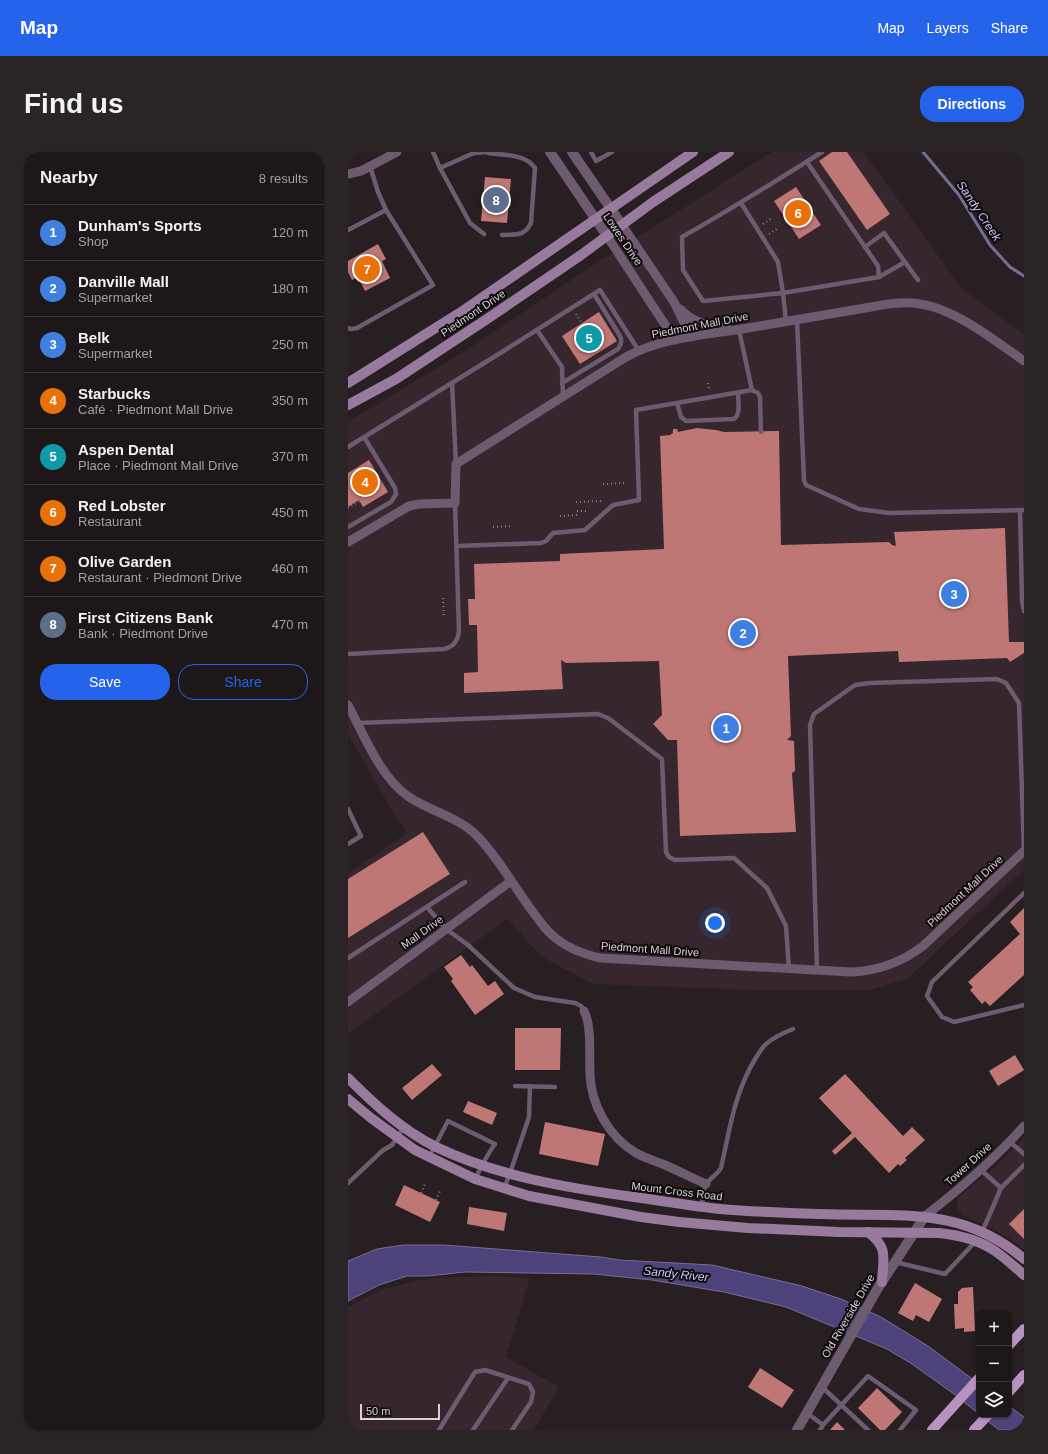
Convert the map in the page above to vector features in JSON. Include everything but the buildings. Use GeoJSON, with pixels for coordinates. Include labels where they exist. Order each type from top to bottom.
{"type":"FeatureCollection","features":[{"type":"Feature","properties":{"kind":"main road","name":"Piedmont Drive"},"geometry":{"type":"LineString","coordinates":[[348,383],[461,312],[693,152]]}},
{"type":"Feature","properties":{"kind":"main road","name":"Piedmont Drive"},"geometry":{"type":"LineString","coordinates":[[348,405],[396,378],[574,260],[653,202],[729,152]]}},
{"type":"Feature","properties":{"kind":"main road","name":"Mount Cross Road"},"geometry":{"type":"LineString","coordinates":[[348,1078],[387,1115],[434,1146],[483,1165],[541,1182],[590,1191],[721,1209],[823,1214],[925,1216],[951,1221],[981,1232],[1012,1249],[1024,1260]]}},
{"type":"Feature","properties":{"kind":"main road"},"geometry":{"type":"LineString","coordinates":[[348,1099],[415,1150],[476,1178],[504,1189],[529,1196],[574,1206],[680,1222],[748,1228],[913,1232],[952,1235],[966,1238],[995,1251],[1020,1272]]}},
{"type":"Feature","properties":{"kind":"main road"},"geometry":{"type":"LineString","coordinates":[[868,1232],[878,1240],[883,1252],[880,1285]]}},
{"type":"Feature","properties":{"kind":"main road"},"geometry":{"type":"LineString","coordinates":[[1012,1342],[1024,1329]]}},
{"type":"Feature","properties":{"kind":"main road"},"geometry":{"type":"LineString","coordinates":[[1012,1389],[1024,1375]]}},
{"type":"Feature","properties":{"kind":"main road"},"geometry":{"type":"LineString","coordinates":[[932,1430],[976,1381]]}},
{"type":"Feature","properties":{"kind":"main road"},"geometry":{"type":"LineString","coordinates":[[974,1430],[985,1418]]}},
{"type":"Feature","properties":{"kind":"street"},"geometry":{"type":"LineString","coordinates":[[348,174],[361,171],[397,152]]}},
{"type":"Feature","properties":{"kind":"street","name":"Lowes Drive"},"geometry":{"type":"LineString","coordinates":[[550,152],[675,340]]}},
{"type":"Feature","properties":{"kind":"street","name":"Lowes Drive"},"geometry":{"type":"LineString","coordinates":[[572,152],[674,302],[692,337]]}},
{"type":"Feature","properties":{"kind":"street"},"geometry":{"type":"LineString","coordinates":[[674,302],[686,315],[695,321],[707,325],[739,330]]}},
{"type":"Feature","properties":{"kind":"street","name":"Piedmont Mall Drive"},"geometry":{"type":"LineString","coordinates":[[456,464],[639,351],[675,340],[896,303],[920,303],[939,308],[959,318],[1024,361]]}},
{"type":"Feature","properties":{"kind":"street"},"geometry":{"type":"LineString","coordinates":[[348,542],[410,506],[419,504],[455,504],[456,464]]}},
{"type":"Feature","properties":{"kind":"street","name":"Piedmont Mall Drive"},"geometry":{"type":"LineString","coordinates":[[348,705],[379,763],[394,784],[410,797],[472,832],[486,846],[548,931],[565,944],[588,955],[610,960],[817,970],[864,971],[887,966],[905,958],[929,941],[1024,851]]}},
{"type":"Feature","properties":{"kind":"street","name":"Mall Drive"},"geometry":{"type":"LineString","coordinates":[[348,1002],[511,881]]}},
{"type":"Feature","properties":{"kind":"street"},"geometry":{"type":"LineString","coordinates":[[584,1011],[588,1023],[591,1089],[600,1114],[610,1129],[636,1153],[706,1184]]}},
{"type":"Feature","properties":{"kind":"street","name":"Tower Drive"},"geometry":{"type":"LineString","coordinates":[[925,1216],[982,1170],[1024,1126]]}},
{"type":"Feature","properties":{"kind":"street","name":"Old Riverside Drive"},"geometry":{"type":"LineString","coordinates":[[797,1430],[880,1285],[913,1232],[925,1216]]}},
{"type":"Feature","properties":{"kind":"lane"},"geometry":{"type":"LineString","coordinates":[[433,152],[470,223],[484,234]]}},
{"type":"Feature","properties":{"kind":"lane"},"geometry":{"type":"LineString","coordinates":[[440,168],[474,153],[488,152],[521,157],[531,161],[535,168],[532,223],[528,230],[522,234],[502,235]]}},
{"type":"Feature","properties":{"kind":"lane"},"geometry":{"type":"LineString","coordinates":[[591,152],[596,161],[612,152]]}},
{"type":"Feature","properties":{"kind":"lane"},"geometry":{"type":"LineString","coordinates":[[822,152],[741,203],[682,237],[683,270],[703,302],[783,293],[879,277],[905,262]]}},
{"type":"Feature","properties":{"kind":"lane"},"geometry":{"type":"LineString","coordinates":[[807,162],[878,266],[879,277]]}},
{"type":"Feature","properties":{"kind":"lane"},"geometry":{"type":"LineString","coordinates":[[348,328],[357,328],[433,285],[386,210],[378,192],[370,166]]}},
{"type":"Feature","properties":{"kind":"lane"},"geometry":{"type":"LineString","coordinates":[[741,203],[778,262],[786,322]]}},
{"type":"Feature","properties":{"kind":"lane"},"geometry":{"type":"LineString","coordinates":[[348,230],[386,210]]}},
{"type":"Feature","properties":{"kind":"lane"},"geometry":{"type":"LineString","coordinates":[[864,247],[884,233],[918,280]]}},
{"type":"Feature","properties":{"kind":"lane"},"geometry":{"type":"LineString","coordinates":[[348,447],[600,290],[639,351]]}},
{"type":"Feature","properties":{"kind":"lane"},"geometry":{"type":"LineString","coordinates":[[562,384],[618,349],[620,346],[620,336],[594,294]]}},
{"type":"Feature","properties":{"kind":"lane"},"geometry":{"type":"LineString","coordinates":[[796,320],[804,480],[806,485],[859,509],[889,513],[1022,510],[1022,601],[1024,611]]}},
{"type":"Feature","properties":{"kind":"lane"},"geometry":{"type":"LineString","coordinates":[[537,330],[562,367],[563,397]]}},
{"type":"Feature","properties":{"kind":"lane"},"geometry":{"type":"LineString","coordinates":[[739,330],[752,390]]}},
{"type":"Feature","properties":{"kind":"lane"},"geometry":{"type":"LineString","coordinates":[[452,383],[456,464]]}},
{"type":"Feature","properties":{"kind":"lane"},"geometry":{"type":"LineString","coordinates":[[457,546],[546,541],[553,534],[585,530],[612,506],[622,502],[639,500],[636,410],[752,390],[758,393],[760,397],[761,432]]}},
{"type":"Feature","properties":{"kind":"lane"},"geometry":{"type":"LineString","coordinates":[[677,403],[682,417],[686,421],[734,419],[737,417],[738,413],[738,393]]}},
{"type":"Feature","properties":{"kind":"lane"},"geometry":{"type":"LineString","coordinates":[[348,527],[391,502],[396,494],[394,485],[364,437]]}},
{"type":"Feature","properties":{"kind":"lane"},"geometry":{"type":"LineString","coordinates":[[348,654],[444,649],[449,648],[454,644],[459,631],[455,504]]}},
{"type":"Feature","properties":{"kind":"lane"},"geometry":{"type":"LineString","coordinates":[[817,970],[810,725],[814,714],[854,685],[870,683],[996,679],[1006,683],[1018,703],[1024,851]]}},
{"type":"Feature","properties":{"kind":"lane"},"geometry":{"type":"LineString","coordinates":[[358,723],[598,714],[608,718],[662,758],[666,852],[669,857],[675,860],[734,858],[767,888],[786,926],[789,968]]}},
{"type":"Feature","properties":{"kind":"lane"},"geometry":{"type":"LineString","coordinates":[[348,809],[361,836],[348,844]]}},
{"type":"Feature","properties":{"kind":"lane"},"geometry":{"type":"LineString","coordinates":[[348,958],[466,882]]}},
{"type":"Feature","properties":{"kind":"lane"},"geometry":{"type":"LineString","coordinates":[[1024,893],[932,982],[927,996],[942,1017],[954,1022],[1024,1005]]}},
{"type":"Feature","properties":{"kind":"lane"},"geometry":{"type":"LineString","coordinates":[[427,907],[446,929],[468,946],[514,988],[535,998],[575,1003],[581,1006],[584,1011]]}},
{"type":"Feature","properties":{"kind":"lane"},"geometry":{"type":"LineString","coordinates":[[702,1207],[706,1184],[718,1173],[720,1168],[730,1122],[739,1093],[758,1054],[766,1044],[780,1034],[793,1029]]}},
{"type":"Feature","properties":{"kind":"lane"},"geometry":{"type":"LineString","coordinates":[[515,1086],[555,1087]]}},
{"type":"Feature","properties":{"kind":"lane"},"geometry":{"type":"LineString","coordinates":[[504,1189],[529,1117],[530,1086]]}},
{"type":"Feature","properties":{"kind":"lane"},"geometry":{"type":"LineString","coordinates":[[429,1157],[448,1121],[495,1144],[485,1157],[483,1165],[476,1178]]}},
{"type":"Feature","properties":{"kind":"lane"},"geometry":{"type":"LineString","coordinates":[[348,1183],[382,1151],[392,1145],[404,1127]]}},
{"type":"Feature","properties":{"kind":"lane"},"geometry":{"type":"LineString","coordinates":[[1010,1142],[1024,1154]]}},
{"type":"Feature","properties":{"kind":"lane"},"geometry":{"type":"LineString","coordinates":[[895,1262],[945,1274],[976,1242],[1001,1188],[1024,1165]]}},
{"type":"Feature","properties":{"kind":"lane"},"geometry":{"type":"LineString","coordinates":[[982,1170],[1001,1188]]}},
{"type":"Feature","properties":{"kind":"lane"},"geometry":{"type":"LineString","coordinates":[[1020,1272],[1024,1260]]}},
{"type":"Feature","properties":{"kind":"lane"},"geometry":{"type":"LineString","coordinates":[[438,1430],[476,1372],[485,1370],[529,1384],[533,1392],[531,1402],[512,1430]]}},
{"type":"Feature","properties":{"kind":"lane"},"geometry":{"type":"LineString","coordinates":[[807,1413],[822,1428],[868,1376],[916,1410],[900,1430]]}},
{"type":"Feature","properties":{"kind":"lane"},"geometry":{"type":"LineString","coordinates":[[474,1430],[508,1378]]}},
{"type":"Feature","properties":{"kind":"lane"},"geometry":{"type":"LineString","coordinates":[[822,1387],[868,1430]]}},
{"type":"Feature","properties":{"kind":"path"},"geometry":{"type":"LineString","coordinates":[[762,224],[772,218]]}},
{"type":"Feature","properties":{"kind":"path"},"geometry":{"type":"LineString","coordinates":[[769,234],[778,228]]}},
{"type":"Feature","properties":{"kind":"path"},"geometry":{"type":"LineString","coordinates":[[708,383],[709,391]]}},
{"type":"Feature","properties":{"kind":"path"},"geometry":{"type":"LineString","coordinates":[[603,484],[626,483]]}},
{"type":"Feature","properties":{"kind":"path"},"geometry":{"type":"LineString","coordinates":[[348,508],[360,501]]}},
{"type":"Feature","properties":{"kind":"path"},"geometry":{"type":"LineString","coordinates":[[576,502],[603,501]]}},
{"type":"Feature","properties":{"kind":"path"},"geometry":{"type":"LineString","coordinates":[[577,511],[588,511]]}},
{"type":"Feature","properties":{"kind":"path"},"geometry":{"type":"LineString","coordinates":[[560,516],[577,515]]}},
{"type":"Feature","properties":{"kind":"path"},"geometry":{"type":"LineString","coordinates":[[493,527],[513,526]]}},
{"type":"Feature","properties":{"kind":"path"},"geometry":{"type":"LineString","coordinates":[[443,598],[444,617]]}},
{"type":"Feature","properties":{"kind":"path"},"geometry":{"type":"LineString","coordinates":[[421,1193],[425,1184]]}},
{"type":"Feature","properties":{"kind":"path"},"geometry":{"type":"LineString","coordinates":[[436,1200],[440,1191]]}},
{"type":"Feature","properties":{"kind":"shaded area"},"geometry":{"type":"Polygon","coordinates":[[[772,152],[864,152],[962,289],[1024,334],[1024,870],[907,979],[870,990],[752,990],[593,984],[542,957],[507,919],[348,1034],[348,873],[407,833],[394,814],[348,734],[348,422],[465,351],[592,266],[772,152]]]}},
{"type":"Feature","properties":{"kind":"shaded area"},"geometry":{"type":"Polygon","coordinates":[[[1024,1138],[1024,1250],[1012,1240],[993,1229],[962,1215],[957,1208],[958,1197],[994,1168],[1024,1138]]]}},
{"type":"Feature","properties":{"kind":"shaded area"},"geometry":{"type":"Polygon","coordinates":[[[496,1276],[530,1278],[506,1357],[559,1387],[534,1430],[348,1430],[348,1307],[381,1290],[420,1280],[452,1277],[496,1276]]]}},
{"type":"Feature","properties":{"kind":"water","name":"Sandy River"},"geometry":{"type":"Polygon","coordinates":[[[403,1245],[444,1245],[601,1257],[619,1260],[712,1265],[802,1286],[841,1299],[881,1317],[928,1346],[976,1382],[976,1412],[912,1364],[887,1349],[786,1307],[724,1292],[652,1280],[594,1274],[465,1272],[428,1276],[407,1276],[379,1285],[348,1301],[348,1261],[377,1249],[403,1245]]]}},
{"type":"Feature","properties":{"kind":"water"},"geometry":{"type":"Polygon","coordinates":[[[1012,1408],[1024,1417],[1024,1430],[999,1430],[984,1418],[1012,1418],[1012,1408]]]}},
{"type":"Feature","properties":{"kind":"waterway","name":"Sandy Creek"},"geometry":{"type":"LineString","coordinates":[[923,152],[959,195],[990,245],[1010,267],[1024,276]]}},
{"type":"Feature","properties":{"kind":"place","name":"First Citizens Bank"},"geometry":{"type":"Point","coordinates":[496,200]}},
{"type":"Feature","properties":{"kind":"place","name":"Red Lobster"},"geometry":{"type":"Point","coordinates":[798,213]}},
{"type":"Feature","properties":{"kind":"place","name":"Olive Garden"},"geometry":{"type":"Point","coordinates":[367,269]}},
{"type":"Feature","properties":{"kind":"place","name":"Aspen Dental"},"geometry":{"type":"Point","coordinates":[589,338]}},
{"type":"Feature","properties":{"kind":"place","name":"Starbucks"},"geometry":{"type":"Point","coordinates":[365,482]}},
{"type":"Feature","properties":{"kind":"place","name":"Belk"},"geometry":{"type":"Point","coordinates":[954,594]}},
{"type":"Feature","properties":{"kind":"place","name":"Danville Mall"},"geometry":{"type":"Point","coordinates":[743,633]}},
{"type":"Feature","properties":{"kind":"place","name":"Dunham's Sports"},"geometry":{"type":"Point","coordinates":[726,728]}}]}
